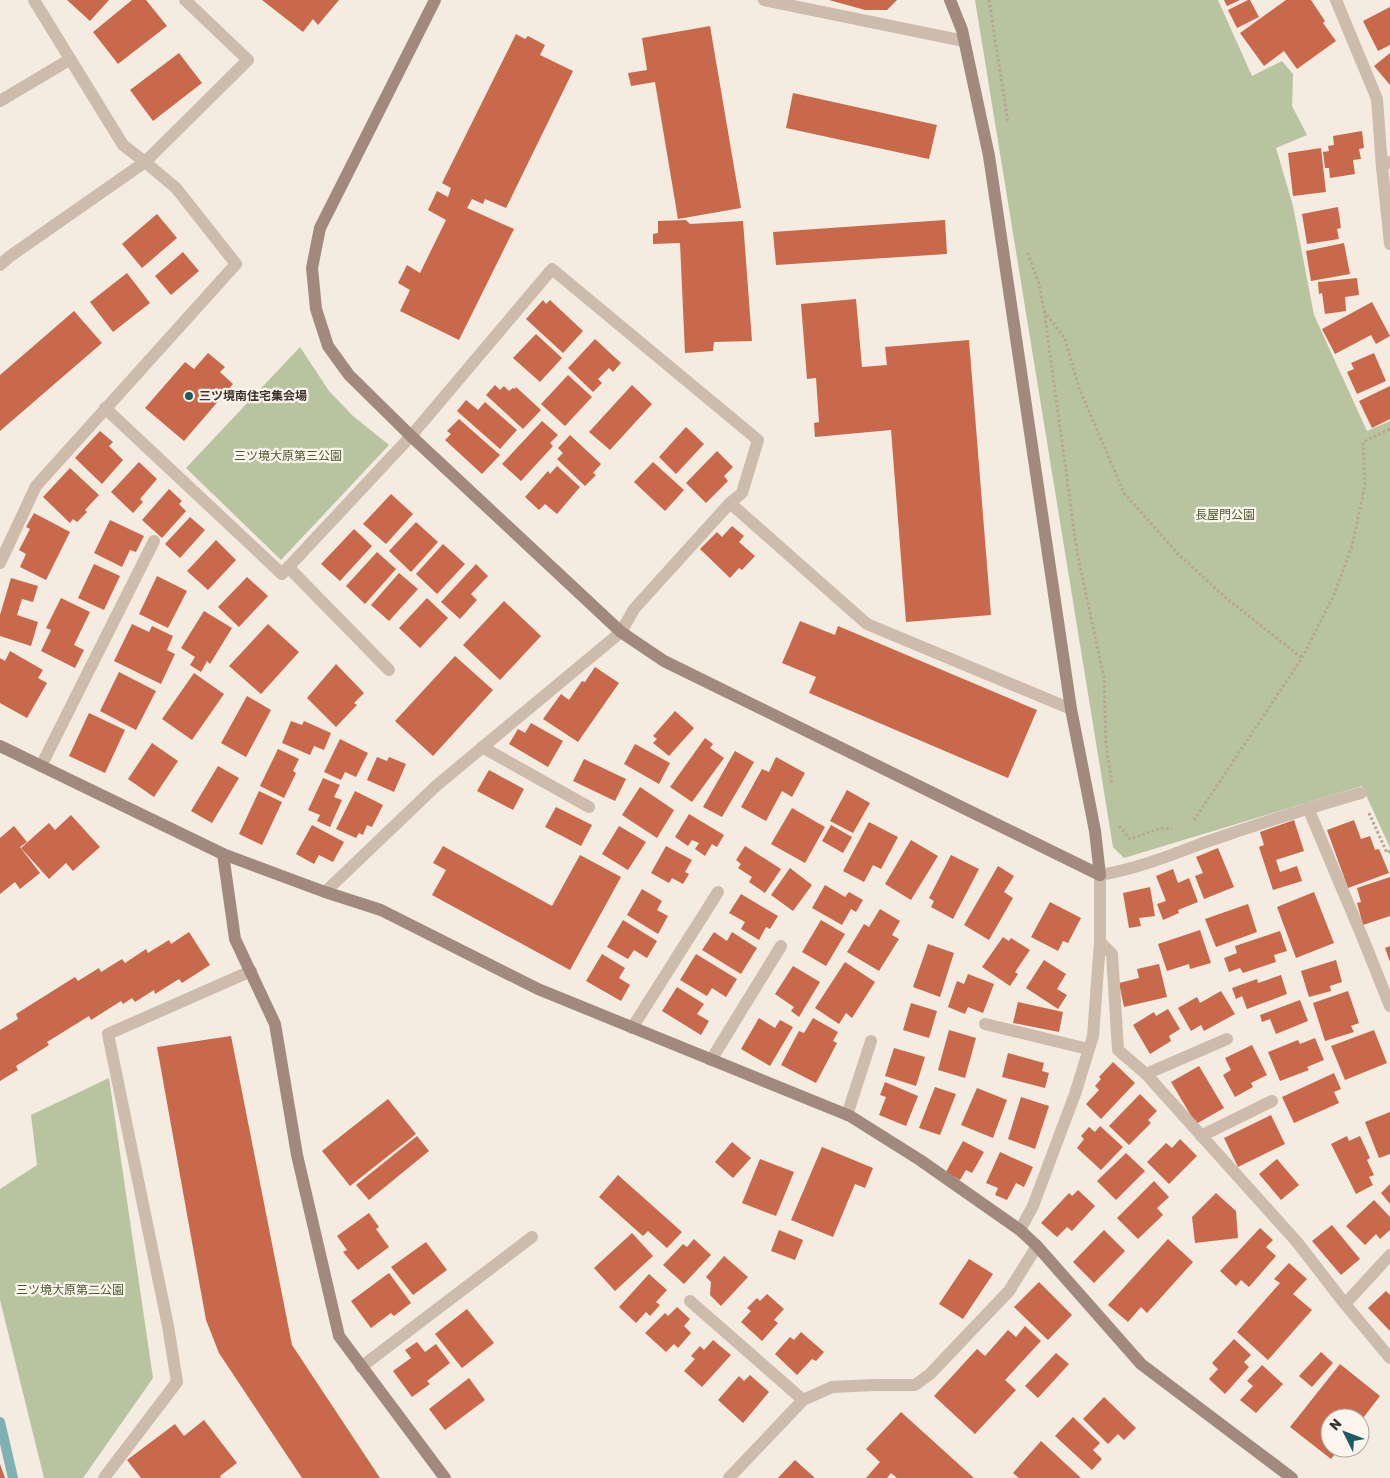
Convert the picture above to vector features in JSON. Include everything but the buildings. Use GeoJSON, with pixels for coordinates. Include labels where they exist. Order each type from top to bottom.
{"type":"FeatureCollection","features":[{"type":"Feature","properties":{"kind":"street"},"geometry":{"type":"LineString","coordinates":[[0,563],[36,486],[236,264],[176,188],[123,145],[34,0]]}},
{"type":"Feature","properties":{"kind":"street"},"geometry":{"type":"LineString","coordinates":[[0,265],[9,256],[145,162],[248,60],[185,0]]}},
{"type":"Feature","properties":{"kind":"street"},"geometry":{"type":"LineString","coordinates":[[435,0],[320,228],[312,268],[316,309],[328,346],[349,375],[411,436],[621,632],[664,661],[1100,875],[1122,872],[1308,808],[1361,793]]}},
{"type":"Feature","properties":{"kind":"street"},"geometry":{"type":"LineString","coordinates":[[764,0],[964,41]]}},
{"type":"Feature","properties":{"kind":"street"},"geometry":{"type":"LineString","coordinates":[[950,0],[962,30],[989,156],[1072,709],[1095,831],[1100,875],[1100,942],[1093,1036],[1068,1113],[1033,1206],[1020,1230]]}},
{"type":"Feature","properties":{"kind":"street"},"geometry":{"type":"LineString","coordinates":[[1336,0],[1377,99],[1386,163],[1390,244]]}},
{"type":"Feature","properties":{"kind":"street"},"geometry":{"type":"LineString","coordinates":[[0,101],[70,60]]}},
{"type":"Feature","properties":{"kind":"street"},"geometry":{"type":"LineString","coordinates":[[105,408],[282,574],[411,436],[552,269],[758,440],[742,493],[730,503],[634,608],[621,632],[436,786],[324,892]]}},
{"type":"Feature","properties":{"kind":"street"},"geometry":{"type":"LineString","coordinates":[[730,503],[867,624],[1072,709]]}},
{"type":"Feature","properties":{"kind":"street"},"geometry":{"type":"LineString","coordinates":[[41,766],[154,541]]}},
{"type":"Feature","properties":{"kind":"street"},"geometry":{"type":"LineString","coordinates":[[288,567],[389,670]]}},
{"type":"Feature","properties":{"kind":"street"},"geometry":{"type":"LineString","coordinates":[[0,746],[223,854],[324,892],[381,910],[538,989],[847,1115],[920,1160],[1020,1230],[1037,1246],[1142,1364],[1292,1478]]}},
{"type":"Feature","properties":{"kind":"street"},"geometry":{"type":"LineString","coordinates":[[482,747],[590,807]]}},
{"type":"Feature","properties":{"kind":"street"},"geometry":{"type":"LineString","coordinates":[[1308,808],[1390,1006]]}},
{"type":"Feature","properties":{"kind":"street"},"geometry":{"type":"LineString","coordinates":[[223,854],[235,939],[275,1024],[298,1155],[339,1336],[445,1478]]}},
{"type":"Feature","properties":{"kind":"street"},"geometry":{"type":"LineString","coordinates":[[632,1028],[718,892]]}},
{"type":"Feature","properties":{"kind":"street"},"geometry":{"type":"LineString","coordinates":[[1100,942],[1112,954],[1118,1050],[1146,1074],[1298,1242],[1344,1304],[1390,1358]]}},
{"type":"Feature","properties":{"kind":"street"},"geometry":{"type":"LineString","coordinates":[[711,1060],[781,946]]}},
{"type":"Feature","properties":{"kind":"street"},"geometry":{"type":"LineString","coordinates":[[104,1478],[177,1382],[168,1326],[108,1034],[251,971]]}},
{"type":"Feature","properties":{"kind":"street"},"geometry":{"type":"LineString","coordinates":[[985,1024],[1088,1049]]}},
{"type":"Feature","properties":{"kind":"street"},"geometry":{"type":"LineString","coordinates":[[1146,1074],[1227,1039]]}},
{"type":"Feature","properties":{"kind":"street"},"geometry":{"type":"LineString","coordinates":[[847,1115],[871,1041]]}},
{"type":"Feature","properties":{"kind":"street"},"geometry":{"type":"LineString","coordinates":[[1201,1136],[1272,1101]]}},
{"type":"Feature","properties":{"kind":"street"},"geometry":{"type":"LineString","coordinates":[[361,1367],[532,1237]]}},
{"type":"Feature","properties":{"kind":"street"},"geometry":{"type":"LineString","coordinates":[[729,1478],[803,1400],[832,1387],[915,1385],[930,1374],[1009,1291],[1037,1246]]}},
{"type":"Feature","properties":{"kind":"street"},"geometry":{"type":"LineString","coordinates":[[1344,1304],[1390,1255]]}},
{"type":"Feature","properties":{"kind":"street"},"geometry":{"type":"LineString","coordinates":[[690,1301],[803,1400]]}},
{"type":"Feature","properties":{"kind":"path"},"geometry":{"type":"LineString","coordinates":[[1112,789],[1106,745],[1104,678],[1077,552],[1044,310],[1066,339],[1079,388],[1124,493],[1178,554],[1226,598],[1302,658]]}},
{"type":"Feature","properties":{"kind":"path"},"geometry":{"type":"LineString","coordinates":[[1193,822],[1302,658],[1334,595],[1352,546],[1365,485],[1363,442],[1390,429]]}},
{"type":"Feature","properties":{"kind":"path"},"geometry":{"type":"LineString","coordinates":[[1361,793],[1386,853],[1390,851]]}},
{"type":"Feature","properties":{"kind":"path"},"geometry":{"type":"LineString","coordinates":[[1117,825],[1130,839],[1161,828],[1179,830]]}},
{"type":"Feature","properties":{"kind":"green space","name":"長屋門公園"},"geometry":{"type":"Polygon","coordinates":[[[975,0],[1218,0],[1252,76],[1282,61],[1293,74],[1292,106],[1307,135],[1276,148],[1293,206],[1314,315],[1367,431],[1390,421],[1390,848],[1362,786],[1124,858],[1113,847],[975,0]]]}},
{"type":"Feature","properties":{"kind":"green space","name":"三ツ境大原第三公園"},"geometry":{"type":"Polygon","coordinates":[[[300,347],[329,391],[353,416],[389,445],[281,560],[186,468],[300,347]]]}},
{"type":"Feature","properties":{"kind":"green space","name":"三ツ境大原第二公園"},"geometry":{"type":"Polygon","coordinates":[[[109,1078],[153,1378],[83,1478],[44,1478],[0,1300],[0,1189],[37,1165],[31,1115],[109,1078]]]}},
{"type":"Feature","properties":{"kind":"waterway"},"geometry":{"type":"LineString","coordinates":[[0,1422],[13,1478]]}},
{"type":"Feature","properties":{"kind":"place","name":"三ツ境南住宅集会場"},"geometry":{"type":"Point","coordinates":[189,396]}}]}
